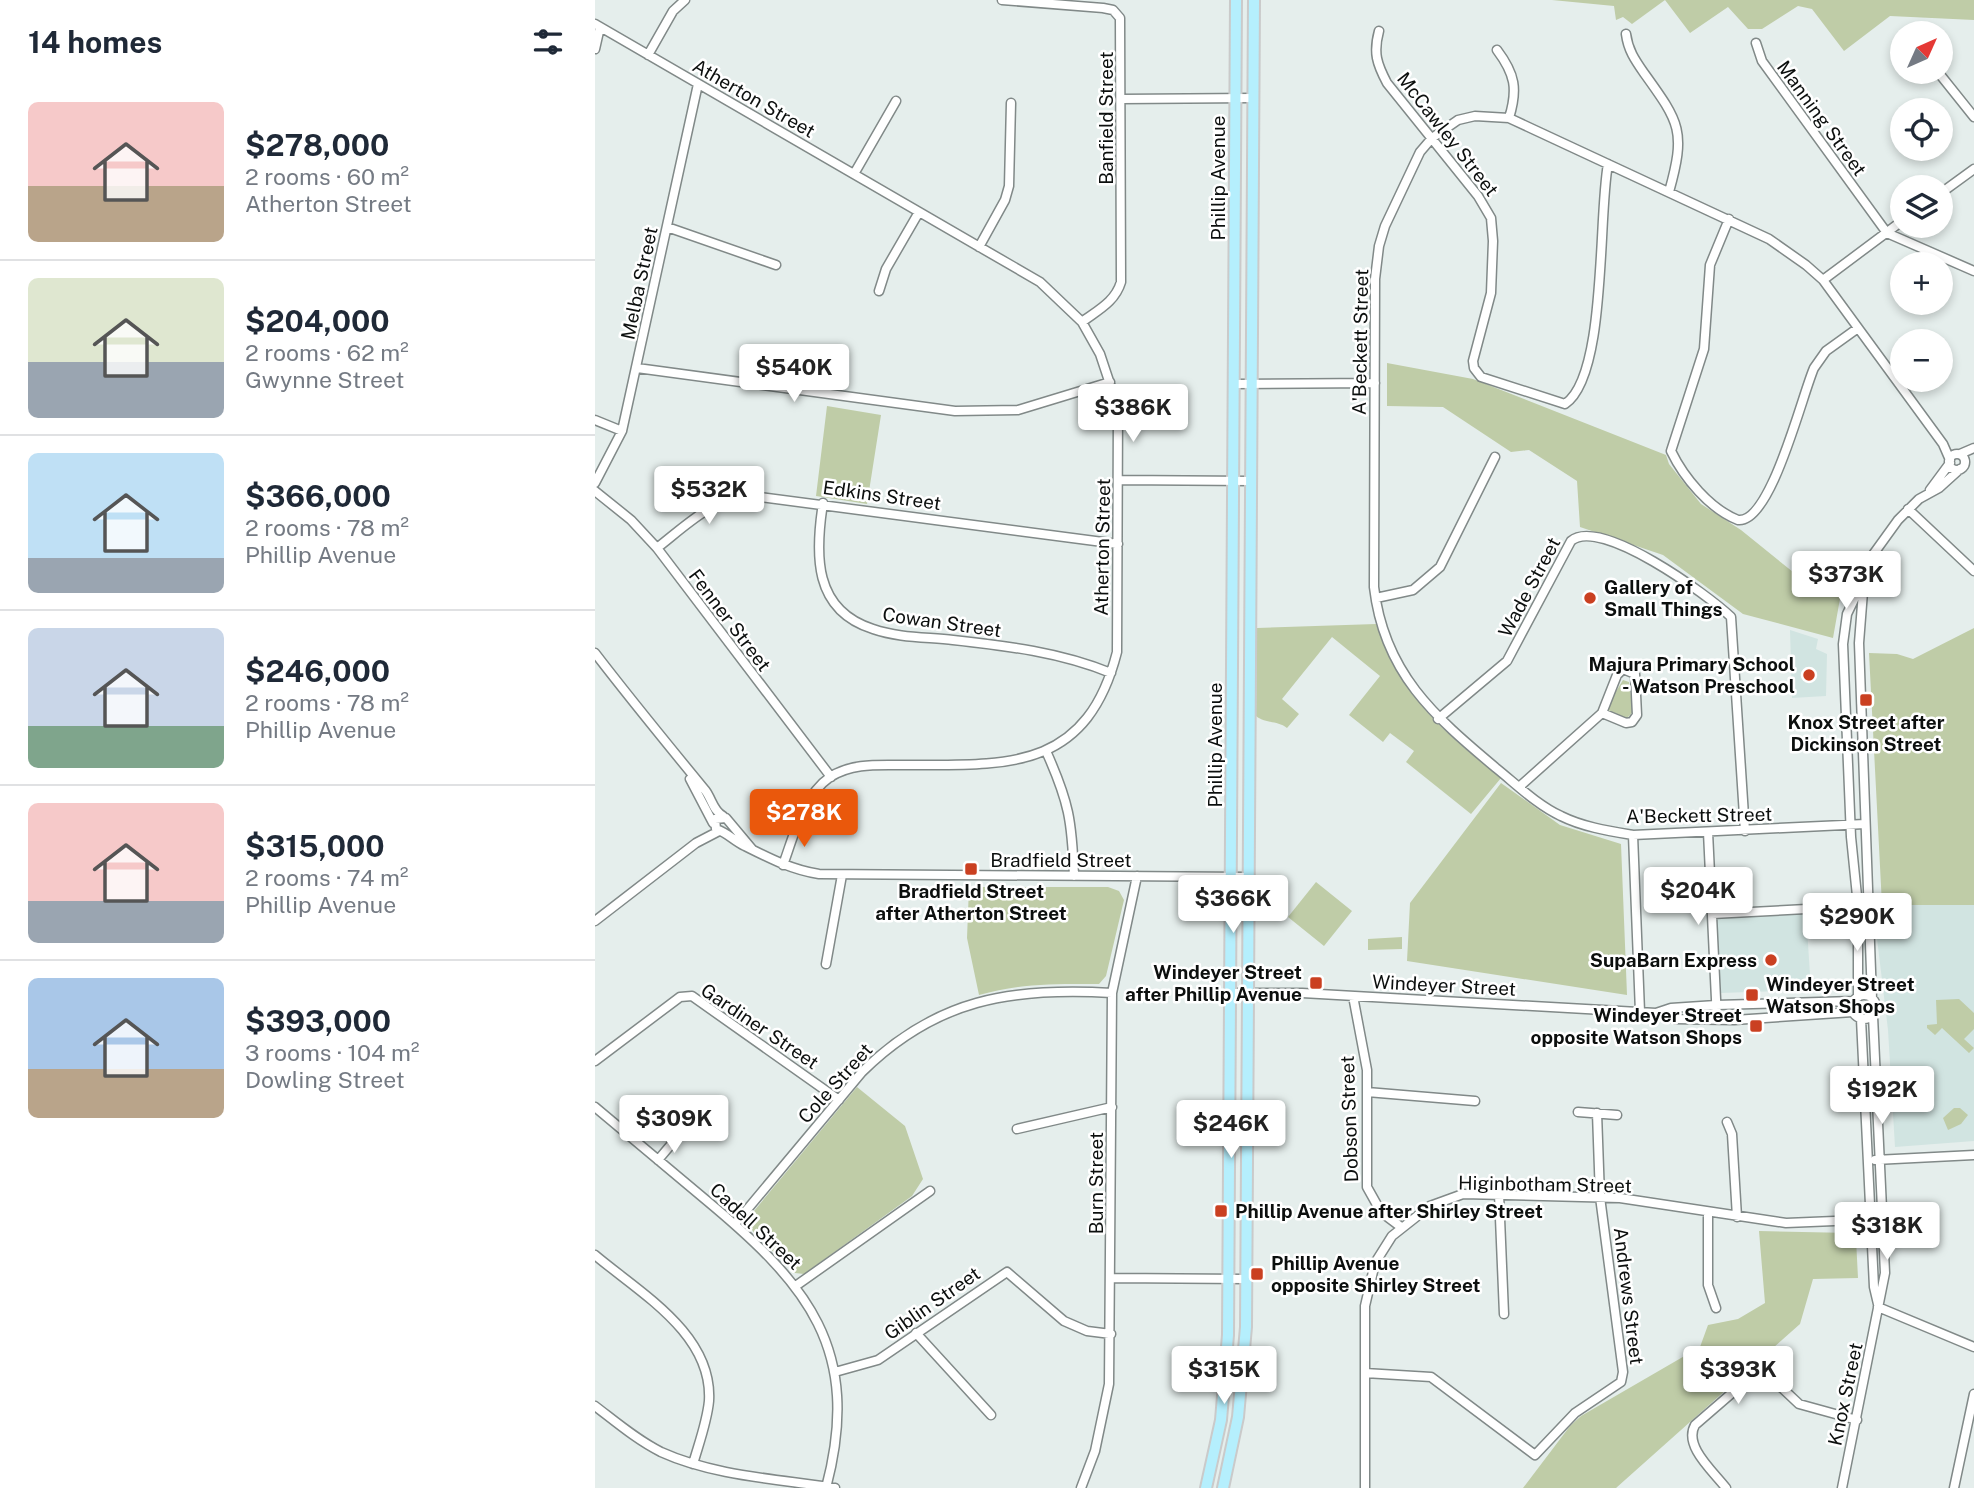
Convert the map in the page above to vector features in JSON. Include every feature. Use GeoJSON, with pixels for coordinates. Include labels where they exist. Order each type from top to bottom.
{"type":"FeatureCollection","features":[{"type":"Feature","properties":{"kind":"main road","name":"Phillip Avenue"},"geometry":{"type":"LineString","coordinates":[[1206,1488],[1225,1387],[1229,1279],[1236,0]]}},
{"type":"Feature","properties":{"kind":"main road","name":"Phillip Avenue"},"geometry":{"type":"LineString","coordinates":[[1223,1488],[1243,1387],[1246,1279],[1254,0]]}},
{"type":"Feature","properties":{"kind":"street"},"geometry":{"type":"LineString","coordinates":[[647,55],[673,11],[685,0]]}},
{"type":"Feature","properties":{"kind":"street","name":"Banfield Street"},"geometry":{"type":"LineString","coordinates":[[1002,0],[1113,10],[1120,18],[1122,26],[1121,282],[1118,294],[1082,322]]}},
{"type":"Feature","properties":{"kind":"street"},"geometry":{"type":"LineString","coordinates":[[595,49],[597,26]]}},
{"type":"Feature","properties":{"kind":"street","name":"Atherton Street"},"geometry":{"type":"LineString","coordinates":[[597,26],[1040,282],[1082,322],[1100,354],[1118,408],[1117,652],[1111,673],[1093,712],[1072,733],[1046,751],[1002,764],[861,765],[831,777],[811,798],[783,865]]}},
{"type":"Feature","properties":{"kind":"street","name":"McCawley Street"},"geometry":{"type":"LineString","coordinates":[[1379,32],[1374,49],[1377,65],[1387,83],[1478,196],[1491,218],[1491,293],[1473,368],[1481,377],[1565,404],[1576,395],[1596,332],[1608,164]]}},
{"type":"Feature","properties":{"kind":"street"},"geometry":{"type":"LineString","coordinates":[[1626,34],[1632,57],[1675,119],[1678,129],[1679,150],[1669,192]]}},
{"type":"Feature","properties":{"kind":"street","name":"Manning Street"},"geometry":{"type":"LineString","coordinates":[[1756,43],[1762,61],[1887,233]]}},
{"type":"Feature","properties":{"kind":"street"},"geometry":{"type":"LineString","coordinates":[[1497,50],[1515,80],[1516,96],[1509,118]]}},
{"type":"Feature","properties":{"kind":"street","name":"Melba Street"},"geometry":{"type":"LineString","coordinates":[[595,483],[622,430],[698,84]]}},
{"type":"Feature","properties":{"kind":"street"},"geometry":{"type":"LineString","coordinates":[[1948,84],[1974,117]]}},
{"type":"Feature","properties":{"kind":"street"},"geometry":{"type":"LineString","coordinates":[[1121,99],[1253,98]]}},
{"type":"Feature","properties":{"kind":"street"},"geometry":{"type":"LineString","coordinates":[[854,174],[896,101]]}},
{"type":"Feature","properties":{"kind":"street"},"geometry":{"type":"LineString","coordinates":[[979,247],[1005,200],[1009,186],[1011,103]]}},
{"type":"Feature","properties":{"kind":"street","name":"A'Beckett Street"},"geometry":{"type":"LineString","coordinates":[[1865,824],[1633,835],[1604,831],[1560,816],[1519,787],[1438,719],[1418,694],[1383,633],[1375,598],[1375,279],[1379,246],[1385,226],[1420,152],[1431,138],[1458,120],[1475,116],[1509,118],[1729,219],[1777,244],[1823,280],[1943,444],[1950,461]]}},
{"type":"Feature","properties":{"kind":"street"},"geometry":{"type":"LineString","coordinates":[[1953,184],[1974,169]]}},
{"type":"Feature","properties":{"kind":"street"},"geometry":{"type":"LineString","coordinates":[[879,291],[886,270],[919,212]]}},
{"type":"Feature","properties":{"kind":"street"},"geometry":{"type":"LineString","coordinates":[[1729,219],[1710,265],[1704,349],[1671,451],[1701,495],[1738,520],[1751,517],[1772,487],[1814,368],[1826,351],[1858,328]]}},
{"type":"Feature","properties":{"kind":"street"},"geometry":{"type":"LineString","coordinates":[[667,227],[776,265]]}},
{"type":"Feature","properties":{"kind":"street"},"geometry":{"type":"LineString","coordinates":[[1823,280],[1890,231]]}},
{"type":"Feature","properties":{"kind":"street"},"geometry":{"type":"LineString","coordinates":[[1887,233],[1974,271]]}},
{"type":"Feature","properties":{"kind":"street"},"geometry":{"type":"LineString","coordinates":[[637,368],[955,411],[988,412],[1018,410],[1110,382]]}},
{"type":"Feature","properties":{"kind":"street"},"geometry":{"type":"LineString","coordinates":[[1234,384],[1375,383]]}},
{"type":"Feature","properties":{"kind":"street"},"geometry":{"type":"LineString","coordinates":[[595,420],[622,430]]}},
{"type":"Feature","properties":{"kind":"street","name":"A'Beckett Street"},"geometry":{"type":"LineString","coordinates":[[1943,444],[1959,454]]}},
{"type":"Feature","properties":{"kind":"street"},"geometry":{"type":"LineString","coordinates":[[1864,579],[1859,643],[1872,998],[1877,1007],[1873,1016],[1861,1019],[1853,1012],[1858,906],[1851,825],[1843,645],[1847,614],[1873,556],[1908,509],[1930,490],[1950,461],[1974,448]]}},
{"type":"Feature","properties":{"kind":"street"},"geometry":{"type":"LineString","coordinates":[[1959,454],[1963,466]]}},
{"type":"Feature","properties":{"kind":"street"},"geometry":{"type":"LineString","coordinates":[[1930,490],[1939,488],[1974,454]]}},
{"type":"Feature","properties":{"kind":"street"},"geometry":{"type":"LineString","coordinates":[[1375,598],[1413,590],[1440,568],[1495,457]]}},
{"type":"Feature","properties":{"kind":"street"},"geometry":{"type":"LineString","coordinates":[[1950,461],[1953,469],[1963,466]]}},
{"type":"Feature","properties":{"kind":"street"},"geometry":{"type":"LineString","coordinates":[[1119,480],[1251,481]]}},
{"type":"Feature","properties":{"kind":"street","name":"Fenner Street"},"geometry":{"type":"LineString","coordinates":[[595,491],[631,520],[657,548],[831,777]]}},
{"type":"Feature","properties":{"kind":"street","name":"Edkins Street"},"geometry":{"type":"LineString","coordinates":[[657,548],[701,513],[734,497],[760,495],[1118,544]]}},
{"type":"Feature","properties":{"kind":"street","name":"Cowan Street"},"geometry":{"type":"LineString","coordinates":[[823,503],[817,549],[822,577],[835,603],[858,622],[872,629],[907,636],[1049,653],[1111,673]]}},
{"type":"Feature","properties":{"kind":"street"},"geometry":{"type":"LineString","coordinates":[[1908,509],[1974,571]]}},
{"type":"Feature","properties":{"kind":"street","name":"Wade Street"},"geometry":{"type":"LineString","coordinates":[[1438,719],[1507,661],[1571,541],[1583,536],[1604,540],[1663,564],[1731,617],[1745,831]]}},
{"type":"Feature","properties":{"kind":"street","name":"Bradfield Street"},"geometry":{"type":"LineString","coordinates":[[595,653],[685,771],[752,849]]}},
{"type":"Feature","properties":{"kind":"street"},"geometry":{"type":"LineString","coordinates":[[1519,787],[1602,713],[1617,675],[1623,669],[1636,674],[1637,715],[1632,722],[1626,723],[1602,713]]}},
{"type":"Feature","properties":{"kind":"street"},"geometry":{"type":"LineString","coordinates":[[1046,751],[1065,793],[1071,819],[1074,876]]}},
{"type":"Feature","properties":{"kind":"street","name":"Bradfield Street"},"geometry":{"type":"LineString","coordinates":[[685,771],[717,827],[783,865],[810,873],[1249,877]]}},
{"type":"Feature","properties":{"kind":"street"},"geometry":{"type":"LineString","coordinates":[[717,827],[717,817],[726,818]]}},
{"type":"Feature","properties":{"kind":"street"},"geometry":{"type":"LineString","coordinates":[[595,921],[726,818]]}},
{"type":"Feature","properties":{"kind":"street"},"geometry":{"type":"LineString","coordinates":[[1708,832],[1717,1020]]}},
{"type":"Feature","properties":{"kind":"street"},"geometry":{"type":"LineString","coordinates":[[1633,835],[1640,1012]]}},
{"type":"Feature","properties":{"kind":"street"},"geometry":{"type":"LineString","coordinates":[[826,964],[842,875]]}},
{"type":"Feature","properties":{"kind":"street","name":"Burn Street"},"geometry":{"type":"LineString","coordinates":[[1081,1488],[1095,1451],[1105,1409],[1112,1278],[1111,993],[1137,876]]}},
{"type":"Feature","properties":{"kind":"street"},"geometry":{"type":"LineString","coordinates":[[1712,914],[1869,906]]}},
{"type":"Feature","properties":{"kind":"street","name":"Cole Street"},"geometry":{"type":"LineString","coordinates":[[735,1224],[882,1053],[920,1026],[953,1010],[986,999],[1022,993],[1111,993]]}},
{"type":"Feature","properties":{"kind":"street","name":"Windeyer Street"},"geometry":{"type":"LineString","coordinates":[[1231,993],[1353,996],[1640,1012],[1656,1013],[1675,1019],[1717,1020],[1853,1012]]}},
{"type":"Feature","properties":{"kind":"street","name":"Gardiner Street"},"geometry":{"type":"LineString","coordinates":[[595,1062],[680,997],[692,996],[839,1100]]}},
{"type":"Feature","properties":{"kind":"street","name":"Dobson Street"},"geometry":{"type":"LineString","coordinates":[[1353,996],[1367,1070],[1367,1187],[1381,1212],[1401,1227]]}},
{"type":"Feature","properties":{"kind":"street"},"geometry":{"type":"LineString","coordinates":[[1855,999],[1872,998]]}},
{"type":"Feature","properties":{"kind":"street","name":"Windeyer Street"},"geometry":{"type":"LineString","coordinates":[[1656,1013],[1671,1008],[1855,999]]}},
{"type":"Feature","properties":{"kind":"street","name":"Knox Street"},"geometry":{"type":"LineString","coordinates":[[1842,1488],[1885,1273],[1873,1016]]}},
{"type":"Feature","properties":{"kind":"street","name":"Knox Street"},"geometry":{"type":"LineString","coordinates":[[1861,1019],[1874,1287],[1878,1307]]}},
{"type":"Feature","properties":{"kind":"street"},"geometry":{"type":"LineString","coordinates":[[1367,1092],[1475,1101]]}},
{"type":"Feature","properties":{"kind":"street","name":"Cadell Street"},"geometry":{"type":"LineString","coordinates":[[595,1107],[735,1224],[797,1285],[819,1325],[835,1372],[835,1451],[829,1488]]}},
{"type":"Feature","properties":{"kind":"street"},"geometry":{"type":"LineString","coordinates":[[1017,1129],[1112,1107]]}},
{"type":"Feature","properties":{"kind":"street"},"geometry":{"type":"LineString","coordinates":[[1578,1112],[1617,1115]]}},
{"type":"Feature","properties":{"kind":"street","name":"Andrews Street"},"geometry":{"type":"LineString","coordinates":[[1365,1373],[1431,1377],[1535,1455],[1575,1413],[1617,1386],[1623,1377],[1600,1197],[1597,1114]]}},
{"type":"Feature","properties":{"kind":"street"},"geometry":{"type":"LineString","coordinates":[[658,1160],[691,1121]]}},
{"type":"Feature","properties":{"kind":"street"},"geometry":{"type":"LineString","coordinates":[[1727,1122],[1732,1134],[1737,1217]]}},
{"type":"Feature","properties":{"kind":"street"},"geometry":{"type":"LineString","coordinates":[[1869,1160],[1974,1155]]}},
{"type":"Feature","properties":{"kind":"street"},"geometry":{"type":"LineString","coordinates":[[797,1285],[930,1191]]}},
{"type":"Feature","properties":{"kind":"street","name":"Higinbotham Street"},"geometry":{"type":"LineString","coordinates":[[1365,1488],[1365,1306],[1369,1284],[1383,1249],[1401,1227],[1415,1215],[1447,1198],[1463,1194],[1600,1197],[1786,1223],[1883,1219]]}},
{"type":"Feature","properties":{"kind":"street"},"geometry":{"type":"LineString","coordinates":[[1499,1194],[1504,1314]]}},
{"type":"Feature","properties":{"kind":"street"},"geometry":{"type":"LineString","coordinates":[[1708,1212],[1708,1285],[1716,1308]]}},
{"type":"Feature","properties":{"kind":"street"},"geometry":{"type":"LineString","coordinates":[[595,1255],[676,1324],[698,1350],[706,1374],[709,1400],[693,1464]]}},
{"type":"Feature","properties":{"kind":"street","name":"Giblin Street"},"geometry":{"type":"LineString","coordinates":[[835,1372],[872,1363],[1007,1272],[1064,1321],[1087,1331],[1111,1334]]}},
{"type":"Feature","properties":{"kind":"street"},"geometry":{"type":"LineString","coordinates":[[1112,1278],[1246,1279]]}},
{"type":"Feature","properties":{"kind":"street"},"geometry":{"type":"LineString","coordinates":[[1878,1307],[1974,1347]]}},
{"type":"Feature","properties":{"kind":"street"},"geometry":{"type":"LineString","coordinates":[[916,1334],[991,1415]]}},
{"type":"Feature","properties":{"kind":"street"},"geometry":{"type":"LineString","coordinates":[[1726,1488],[1694,1446],[1691,1432],[1695,1425],[1754,1374],[1766,1373],[1799,1404],[1857,1420]]}},
{"type":"Feature","properties":{"kind":"street"},"geometry":{"type":"LineString","coordinates":[[1954,1488],[1974,1394]]}},
{"type":"Feature","properties":{"kind":"street"},"geometry":{"type":"LineString","coordinates":[[595,1406],[651,1447],[693,1464],[829,1488]]}},
{"type":"Feature","properties":{"kind":"shaded area","name":"Majura Primary School - Watson Preschool"},"geometry":{"type":"Polygon","coordinates":[[[1790,630],[1818,639],[1816,649],[1827,654],[1826,696],[1792,698],[1790,630]]]}},
{"type":"Feature","properties":{"kind":"shaded area"},"geometry":{"type":"Polygon","coordinates":[[[1873,905],[1974,905],[1974,1141],[1895,1147],[1888,1030],[1873,905]]]}},
{"type":"Feature","properties":{"kind":"shaded area"},"geometry":{"type":"Polygon","coordinates":[[[1806,913],[1811,990],[1720,993],[1716,916],[1806,913]]]}},
{"type":"Feature","properties":{"kind":"green space"},"geometry":{"type":"Polygon","coordinates":[[[1552,0],[1665,0],[1632,24],[1623,17],[1616,20],[1614,6],[1552,0]]]}},
{"type":"Feature","properties":{"kind":"green space"},"geometry":{"type":"Polygon","coordinates":[[[1665,0],[1974,0],[1974,20],[1890,16],[1844,51],[1812,9],[1798,6],[1762,29],[1748,29],[1728,7],[1690,33],[1665,0]]]}},
{"type":"Feature","properties":{"kind":"green space"},"geometry":{"type":"Polygon","coordinates":[[[1387,363],[1473,379],[1666,455],[1669,464],[1701,504],[1741,530],[1793,572],[1841,593],[1833,638],[1743,614],[1663,555],[1580,527],[1577,481],[1529,450],[1511,452],[1443,407],[1387,406],[1387,363]]]}},
{"type":"Feature","properties":{"kind":"green space"},"geometry":{"type":"Polygon","coordinates":[[[827,406],[881,415],[867,504],[816,496],[827,406]]]}},
{"type":"Feature","properties":{"kind":"green space"},"geometry":{"type":"Polygon","coordinates":[[[1376,624],[1399,674],[1412,693],[1442,728],[1501,778],[1471,814],[1406,762],[1414,751],[1390,733],[1383,742],[1349,715],[1380,676],[1332,637],[1282,699],[1299,714],[1287,728],[1256,716],[1257,628],[1376,624]]]}},
{"type":"Feature","properties":{"kind":"green space"},"geometry":{"type":"Polygon","coordinates":[[[1974,628],[1974,905],[1882,905],[1869,653],[1897,654],[1913,659],[1974,628]]]}},
{"type":"Feature","properties":{"kind":"green space"},"geometry":{"type":"Polygon","coordinates":[[[1623,680],[1629,682],[1633,712],[1626,719],[1610,712],[1607,706],[1623,680]]]}},
{"type":"Feature","properties":{"kind":"green space"},"geometry":{"type":"Polygon","coordinates":[[[1501,783],[1560,825],[1621,844],[1627,995],[1407,961],[1410,903],[1501,783]]]}},
{"type":"Feature","properties":{"kind":"green space"},"geometry":{"type":"Polygon","coordinates":[[[1316,882],[1352,911],[1324,946],[1288,917],[1316,882]]]}},
{"type":"Feature","properties":{"kind":"green space"},"geometry":{"type":"Polygon","coordinates":[[[969,887],[1108,887],[1119,891],[1124,900],[1106,976],[1099,984],[1024,986],[979,995],[967,938],[969,887]]]}},
{"type":"Feature","properties":{"kind":"green space"},"geometry":{"type":"Polygon","coordinates":[[[1402,937],[1402,949],[1368,950],[1368,939],[1402,937]]]}},
{"type":"Feature","properties":{"kind":"green space"},"geometry":{"type":"Polygon","coordinates":[[[1959,999],[1974,1013],[1974,1029],[1964,1039],[1974,1048],[1969,1053],[1942,1028],[1935,1035],[1927,1028],[1927,1025],[1937,1024],[1936,1000],[1959,999]]]}},
{"type":"Feature","properties":{"kind":"green space"},"geometry":{"type":"Polygon","coordinates":[[[857,1087],[905,1126],[923,1179],[912,1196],[804,1274],[795,1273],[754,1233],[748,1223],[749,1217],[857,1087]]]}},
{"type":"Feature","properties":{"kind":"green space"},"geometry":{"type":"Polygon","coordinates":[[[1954,1108],[1960,1108],[1968,1115],[1961,1124],[1948,1130],[1943,1118],[1954,1108]]]}},
{"type":"Feature","properties":{"kind":"green space"},"geometry":{"type":"Polygon","coordinates":[[[1759,1231],[1851,1233],[1856,1239],[1858,1278],[1813,1279],[1800,1324],[1616,1488],[1523,1488],[1570,1426],[1581,1416],[1700,1347],[1708,1325],[1738,1319],[1765,1303],[1759,1231]]]}},
{"type":"Feature","properties":{"kind":"place","name":"Gallery of Small Things"},"geometry":{"type":"Point","coordinates":[1590,598]}},
{"type":"Feature","properties":{"kind":"place","name":"Majura Primary School - Watson Preschool"},"geometry":{"type":"Point","coordinates":[1809,675]}},
{"type":"Feature","properties":{"kind":"place","name":"Knox Street after Dickinson Street"},"geometry":{"type":"Point","coordinates":[1866,700]}},
{"type":"Feature","properties":{"kind":"place","name":"Bradfield Street after Atherton Street"},"geometry":{"type":"Point","coordinates":[971,869]}},
{"type":"Feature","properties":{"kind":"place","name":"SupaBarn Express"},"geometry":{"type":"Point","coordinates":[1771,960]}},
{"type":"Feature","properties":{"kind":"place","name":"Windeyer Street after Phillip Avenue"},"geometry":{"type":"Point","coordinates":[1316,983]}},
{"type":"Feature","properties":{"kind":"place","name":"Windeyer Street Watson Shops"},"geometry":{"type":"Point","coordinates":[1752,995]}},
{"type":"Feature","properties":{"kind":"place","name":"Windeyer Street opposite Watson Shops"},"geometry":{"type":"Point","coordinates":[1756,1026]}},
{"type":"Feature","properties":{"kind":"place","name":"Phillip Avenue after Shirley Street"},"geometry":{"type":"Point","coordinates":[1221,1211]}},
{"type":"Feature","properties":{"kind":"place","name":"Phillip Avenue opposite Shirley Street"},"geometry":{"type":"Point","coordinates":[1257,1274]}}]}
